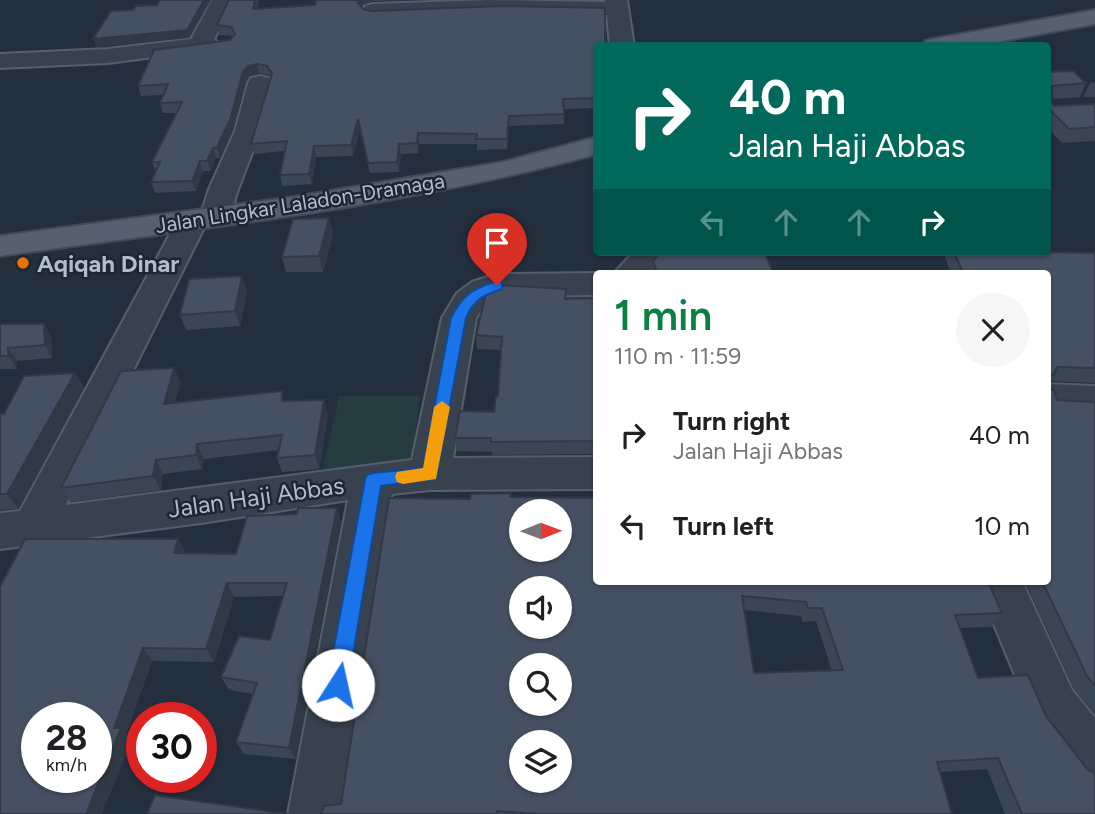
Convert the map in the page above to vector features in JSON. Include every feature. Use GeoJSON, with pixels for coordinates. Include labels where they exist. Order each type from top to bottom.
{"type":"FeatureCollection","features":[{"type":"Feature","properties":{"kind":"main road"},"geometry":{"type":"LineString","coordinates":[[955,42],[1095,17]]}},
{"type":"Feature","properties":{"kind":"main road","name":"Jalan Lingkar Laladon-Dramaga"},"geometry":{"type":"LineString","coordinates":[[0,246],[204,219],[505,170],[593,146]]}},
{"type":"Feature","properties":{"kind":"street"},"geometry":{"type":"LineString","coordinates":[[0,61],[108,56],[211,43],[223,0]]}},
{"type":"Feature","properties":{"kind":"street"},"geometry":{"type":"LineString","coordinates":[[373,11],[615,5],[621,42]]}},
{"type":"Feature","properties":{"kind":"street"},"geometry":{"type":"LineString","coordinates":[[16,529],[221,188],[243,146],[254,114],[260,83]]}},
{"type":"Feature","properties":{"kind":"street"},"geometry":{"type":"LineString","coordinates":[[633,270],[649,256]]}},
{"type":"Feature","properties":{"kind":"street"},"geometry":{"type":"LineString","coordinates":[[430,474],[458,318],[465,304],[475,293],[497,285],[593,284]]}},
{"type":"Feature","properties":{"kind":"street"},"geometry":{"type":"LineString","coordinates":[[1051,398],[1095,400]]}},
{"type":"Feature","properties":{"kind":"street","name":"Jalan Haji Abbas"},"geometry":{"type":"LineString","coordinates":[[16,529],[430,474],[593,472]]}},
{"type":"Feature","properties":{"kind":"street"},"geometry":{"type":"LineString","coordinates":[[316,814],[373,480]]}},
{"type":"Feature","properties":{"kind":"street"},"geometry":{"type":"LineString","coordinates":[[1001,585],[1054,708],[1095,760]]}},
{"type":"Feature","properties":{"kind":"green space"},"geometry":{"type":"Polygon","coordinates":[[[339,396],[420,396],[411,470],[323,471],[339,396]]]}},
{"type":"Feature","properties":{"kind":"building"},"geometry":{"type":"Polygon","coordinates":[[[160,0],[204,0],[187,30],[93,39],[111,11],[157,5],[160,0]]]}},
{"type":"Feature","properties":{"kind":"building"},"geometry":{"type":"Polygon","coordinates":[[[229,0],[255,0],[253,9],[315,5],[316,0],[360,0],[358,3],[363,9],[372,11],[502,6],[605,8],[605,42],[593,42],[593,98],[563,99],[564,114],[509,116],[507,139],[476,139],[477,134],[418,133],[417,143],[399,144],[397,162],[368,163],[358,119],[351,145],[314,146],[309,174],[280,175],[287,141],[251,144],[272,74],[267,66],[248,66],[243,72],[230,120],[217,147],[213,148],[207,161],[200,161],[192,181],[151,182],[160,162],[152,162],[182,102],[160,103],[168,84],[138,86],[154,50],[230,40],[235,34],[231,27],[217,25],[229,0]]]}},
{"type":"Feature","properties":{"kind":"building"},"geometry":{"type":"Polygon","coordinates":[[[1073,71],[1086,83],[1052,86],[1052,103],[1054,106],[1095,104],[1095,127],[1069,129],[1051,111],[1051,72],[1073,71]]]}},
{"type":"Feature","properties":{"kind":"building"},"geometry":{"type":"Polygon","coordinates":[[[329,218],[319,256],[282,257],[293,219],[329,218]]]}},
{"type":"Feature","properties":{"kind":"building"},"geometry":{"type":"Polygon","coordinates":[[[1095,253],[1095,368],[1057,367],[1054,375],[1051,375],[1051,270],[962,270],[956,256],[1095,253]]]}},
{"type":"Feature","properties":{"kind":"building"},"geometry":{"type":"Polygon","coordinates":[[[657,256],[767,256],[772,270],[656,270],[653,261],[657,256]]]}},
{"type":"Feature","properties":{"kind":"building"},"geometry":{"type":"Polygon","coordinates":[[[242,276],[235,311],[180,315],[189,279],[242,276]]]}},
{"type":"Feature","properties":{"kind":"building"},"geometry":{"type":"Polygon","coordinates":[[[501,285],[566,289],[565,299],[593,298],[593,441],[491,442],[491,438],[455,438],[460,411],[494,412],[498,396],[502,337],[476,335],[486,293],[501,285]]]}},
{"type":"Feature","properties":{"kind":"building"},"geometry":{"type":"Polygon","coordinates":[[[0,324],[44,324],[45,345],[8,348],[9,356],[0,356],[0,324]]]}},
{"type":"Feature","properties":{"kind":"building"},"geometry":{"type":"Polygon","coordinates":[[[174,368],[164,404],[282,391],[282,401],[324,400],[315,455],[277,458],[282,435],[197,444],[196,455],[156,460],[153,476],[61,488],[121,371],[174,368]]]}},
{"type":"Feature","properties":{"kind":"building"},"geometry":{"type":"Polygon","coordinates":[[[75,373],[7,494],[0,494],[0,414],[4,414],[24,376],[75,373]]]}},
{"type":"Feature","properties":{"kind":"building"},"geometry":{"type":"Polygon","coordinates":[[[1051,390],[1054,390],[1057,400],[1095,402],[1095,686],[1087,676],[1044,585],[1051,585],[1051,390]]]}},
{"type":"Feature","properties":{"kind":"building"},"geometry":{"type":"Polygon","coordinates":[[[511,493],[510,497],[593,498],[593,585],[990,585],[1002,613],[955,615],[978,678],[1028,675],[1046,716],[1088,770],[1095,773],[1095,814],[1022,814],[998,758],[937,762],[952,814],[539,814],[497,811],[497,814],[321,814],[324,806],[341,804],[389,498],[470,499],[471,494],[511,493]],[[742,596],[754,673],[843,670],[822,608],[808,608],[806,602],[742,596]]]}},
{"type":"Feature","properties":{"kind":"building"},"geometry":{"type":"Polygon","coordinates":[[[298,508],[337,508],[289,748],[236,742],[257,683],[221,677],[239,636],[270,640],[287,583],[227,583],[206,649],[143,648],[114,728],[121,728],[112,750],[112,702],[21,702],[21,793],[95,793],[86,814],[0,814],[0,587],[25,539],[178,539],[174,553],[236,554],[247,516],[297,514],[298,508]]]}},
{"type":"Feature","properties":{"kind":"building"},"geometry":{"type":"Polygon","coordinates":[[[155,795],[288,814],[147,814],[155,795]]]}},
{"type":"Feature","properties":{"kind":"slow traffic"},"geometry":{"type":"LineString","coordinates":[[403,477],[430,474],[442,407]]}},
{"type":"Feature","properties":{"kind":"place","name":"Aqiqah Dinar"},"geometry":{"type":"Point","coordinates":[23,263]}},
{"type":"Feature","properties":{"kind":"route"},"geometry":{"type":"LineString","coordinates":[[338,685],[373,480],[430,474],[458,318],[475,293],[497,285]]}}]}
